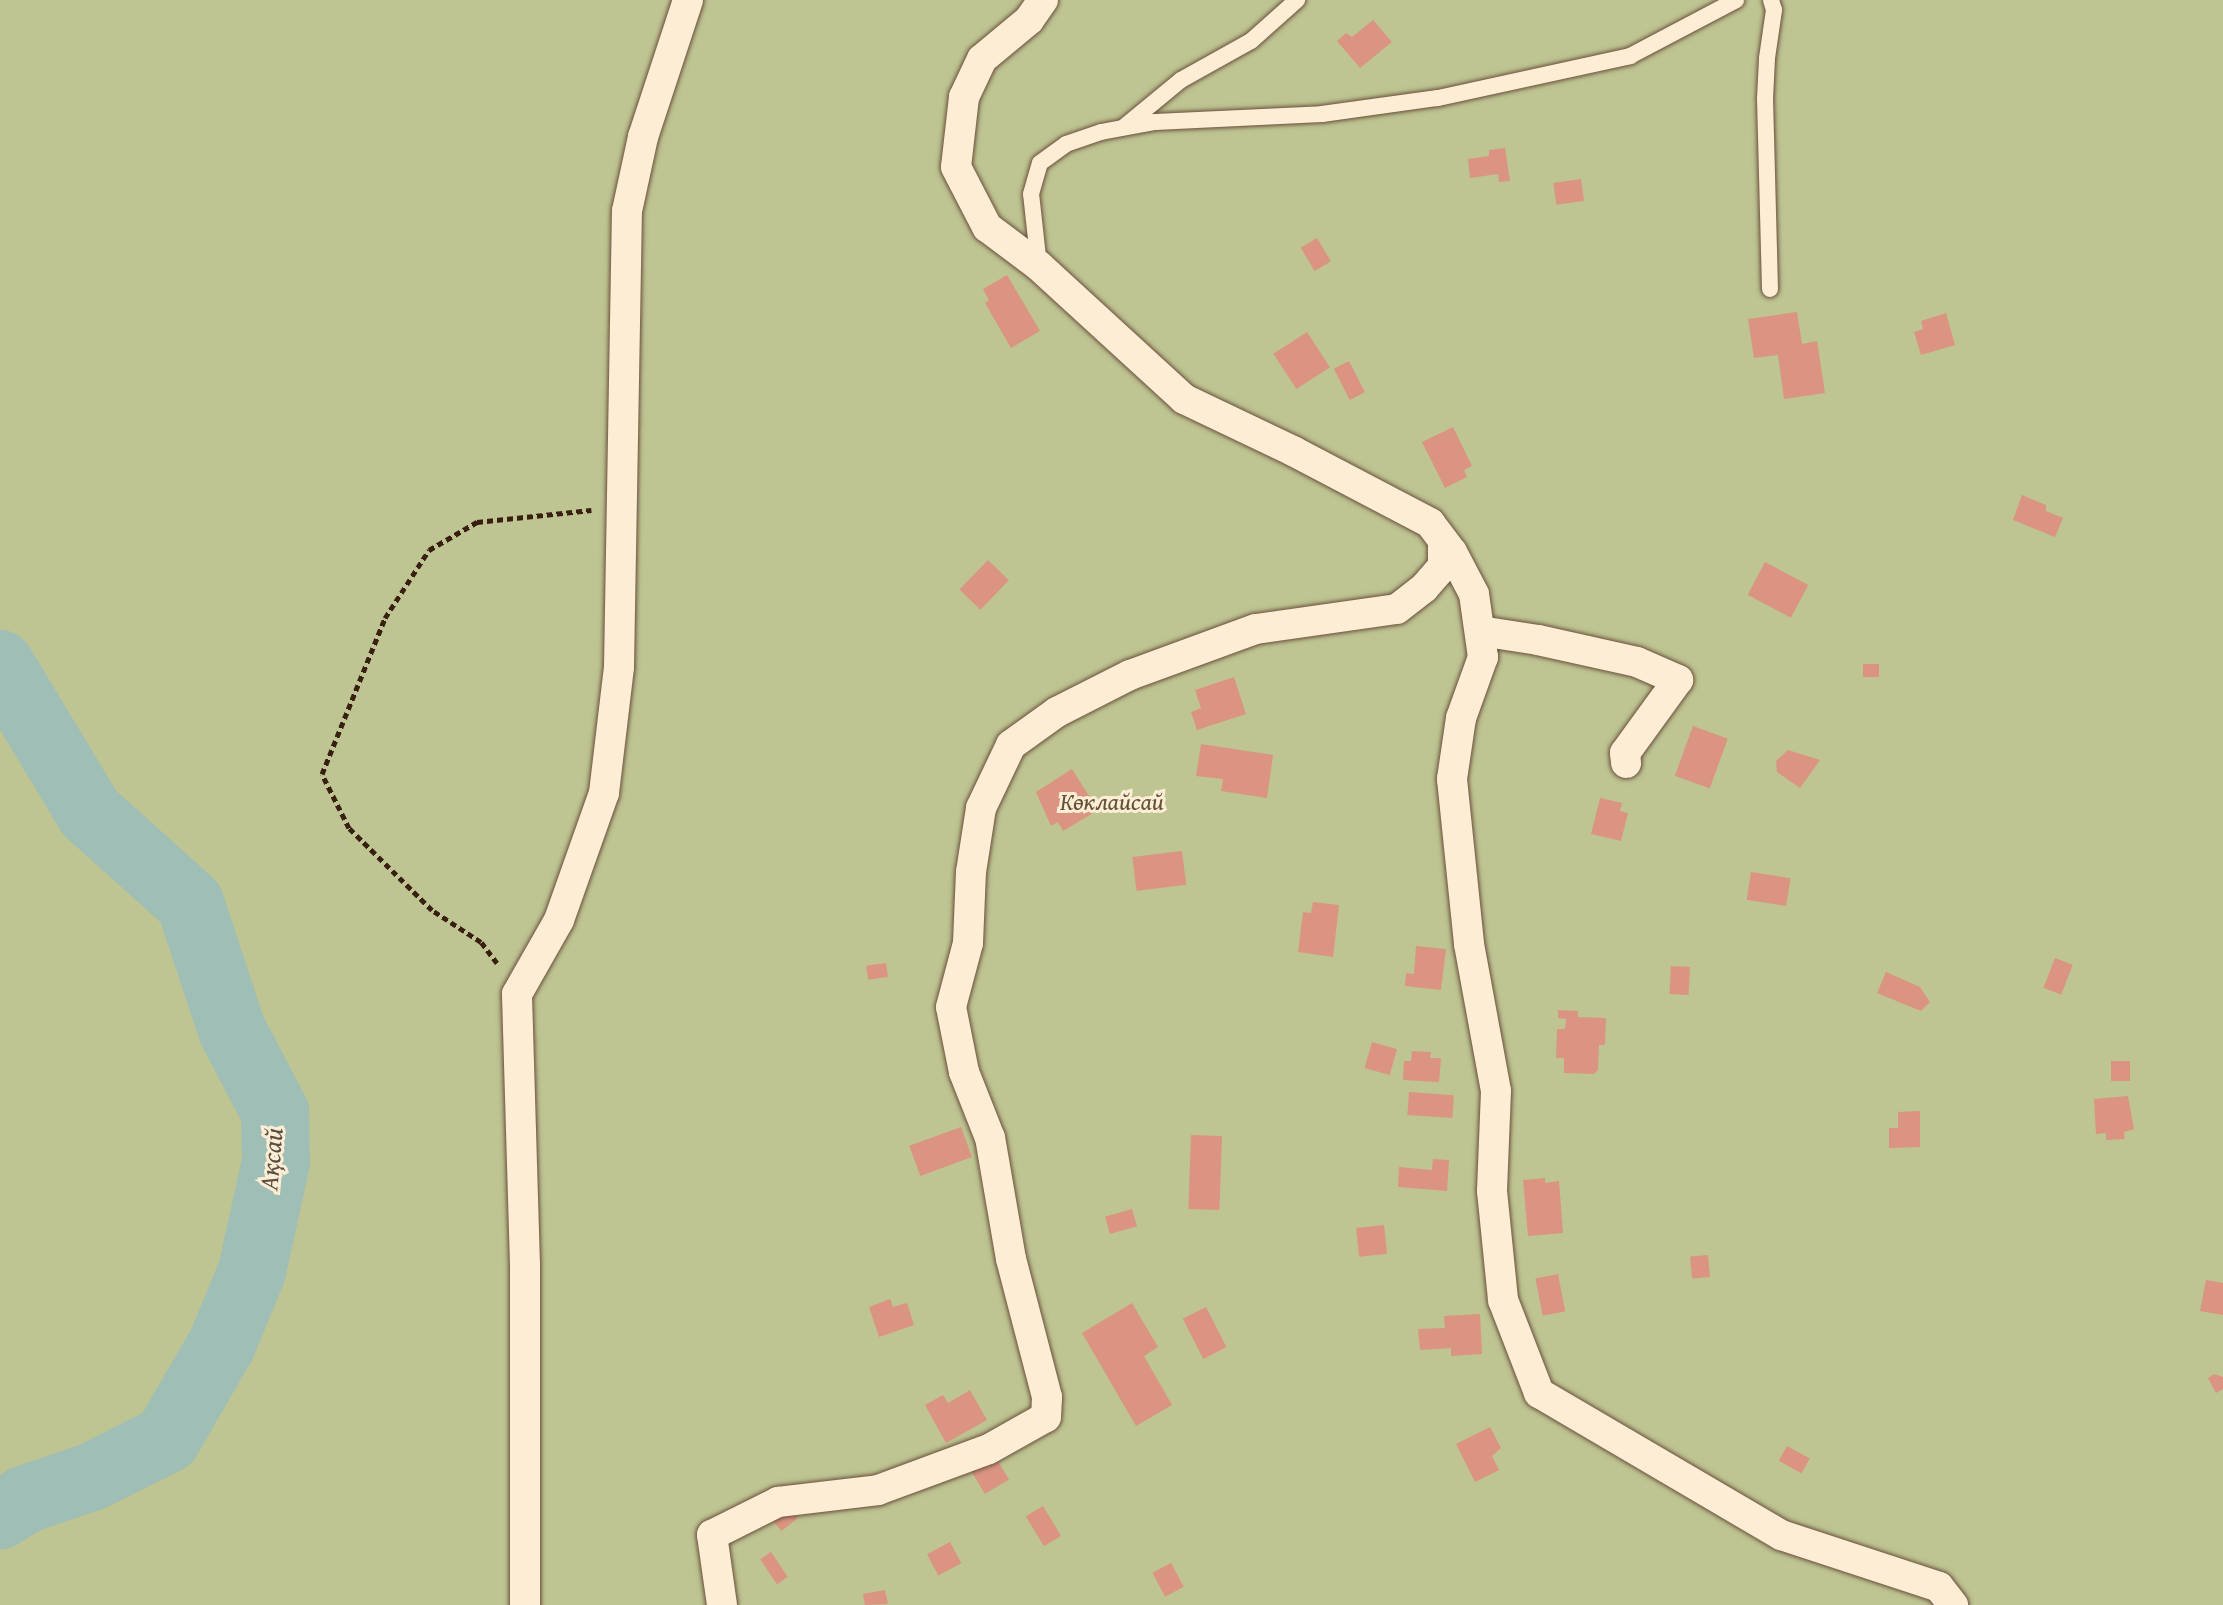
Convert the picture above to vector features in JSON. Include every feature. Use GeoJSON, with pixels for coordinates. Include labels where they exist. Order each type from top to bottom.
{"type":"FeatureCollection","features":[{"type":"Feature","properties":{"kind":"street"},"geometry":{"type":"LineString","coordinates":[[525,1605],[525,1265],[517,994],[559,920],[604,793],[619,667],[627,211],[643,137],[688,0]]}},
{"type":"Feature","properties":{"kind":"street"},"geometry":{"type":"LineString","coordinates":[[1043,0],[1029,20],[982,59],[964,97],[956,167],[987,227],[1039,266],[1184,399],[1293,451],[1430,523],[1474,594],[1483,657],[1461,718],[1452,779],[1469,944],[1496,1091],[1492,1191],[1503,1300],[1539,1393],[1781,1535],[1939,1587],[1953,1605]]}},
{"type":"Feature","properties":{"kind":"street"},"geometry":{"type":"LineString","coordinates":[[722,1605],[712,1535],[778,1502],[878,1490],[989,1449],[1046,1417],[1047,1397],[1011,1259],[990,1138],[964,1072],[951,1007],[968,943],[971,872],[981,808],[1011,745],[1057,712],[1130,675],[1256,629],[1397,609],[1424,588],[1443,566],[1443,541]]}},
{"type":"Feature","properties":{"kind":"street"},"geometry":{"type":"LineString","coordinates":[[1480,631],[1538,640],[1637,662],[1678,680],[1625,753],[1626,763]]}},
{"type":"Feature","properties":{"kind":"lane"},"geometry":{"type":"LineString","coordinates":[[1123,128],[1181,80],[1251,41],[1297,0]]}},
{"type":"Feature","properties":{"kind":"lane"},"geometry":{"type":"LineString","coordinates":[[1039,266],[1031,194],[1040,163],[1066,144],[1155,122],[1322,114],[1438,98],[1630,56],[1736,0]]}},
{"type":"Feature","properties":{"kind":"lane"},"geometry":{"type":"LineString","coordinates":[[1770,289],[1765,99],[1774,10],[1771,0]]}},
{"type":"Feature","properties":{"kind":"path"},"geometry":{"type":"LineString","coordinates":[[517,994],[481,942],[432,910],[349,828],[322,774],[385,618],[429,550],[477,522],[620,507]]}},
{"type":"Feature","properties":{"kind":"green space","name":"Көклайсай"},"geometry":{"type":"Polygon","coordinates":[[[0,0],[2223,0],[2223,1605],[0,1605],[0,0]]]}},
{"type":"Feature","properties":{"kind":"building"},"geometry":{"type":"Polygon","coordinates":[[[1373,20],[1392,42],[1360,68],[1337,41],[1346,33],[1352,37],[1373,20]]]}},
{"type":"Feature","properties":{"kind":"building"},"geometry":{"type":"Polygon","coordinates":[[[1505,148],[1510,181],[1499,182],[1498,174],[1470,178],[1468,159],[1489,156],[1489,150],[1505,148]]]}},
{"type":"Feature","properties":{"kind":"building"},"geometry":{"type":"Polygon","coordinates":[[[1581,179],[1584,201],[1556,205],[1553,183],[1581,179]]]}},
{"type":"Feature","properties":{"kind":"building"},"geometry":{"type":"Polygon","coordinates":[[[1317,238],[1331,261],[1315,271],[1301,248],[1317,238]]]}},
{"type":"Feature","properties":{"kind":"building"},"geometry":{"type":"Polygon","coordinates":[[[1007,275],[1040,331],[1011,348],[985,303],[989,300],[983,289],[1007,275]]]}},
{"type":"Feature","properties":{"kind":"building"},"geometry":{"type":"Polygon","coordinates":[[[1797,312],[1802,344],[1817,341],[1825,393],[1784,399],[1778,355],[1754,358],[1748,319],[1797,312]]]}},
{"type":"Feature","properties":{"kind":"building"},"geometry":{"type":"Polygon","coordinates":[[[1946,313],[1955,345],[1921,355],[1914,332],[1923,329],[1921,321],[1946,313]]]}},
{"type":"Feature","properties":{"kind":"building"},"geometry":{"type":"Polygon","coordinates":[[[1307,332],[1330,367],[1296,389],[1273,354],[1307,332]]]}},
{"type":"Feature","properties":{"kind":"building"},"geometry":{"type":"Polygon","coordinates":[[[1349,361],[1365,392],[1350,400],[1334,369],[1349,361]]]}},
{"type":"Feature","properties":{"kind":"building"},"geometry":{"type":"Polygon","coordinates":[[[1453,427],[1472,466],[1464,470],[1467,477],[1445,488],[1422,442],[1453,427]]]}},
{"type":"Feature","properties":{"kind":"building"},"geometry":{"type":"Polygon","coordinates":[[[2022,495],[2046,505],[2046,511],[2063,518],[2055,537],[2013,520],[2022,495]]]}},
{"type":"Feature","properties":{"kind":"building"},"geometry":{"type":"Polygon","coordinates":[[[988,560],[1009,580],[980,610],[960,589],[988,560]]]}},
{"type":"Feature","properties":{"kind":"building"},"geometry":{"type":"Polygon","coordinates":[[[1765,562],[1808,585],[1791,618],[1748,595],[1765,562]]]}},
{"type":"Feature","properties":{"kind":"building"},"geometry":{"type":"Polygon","coordinates":[[[1863,664],[1879,664],[1879,677],[1863,677],[1863,664]]]}},
{"type":"Feature","properties":{"kind":"building"},"geometry":{"type":"Polygon","coordinates":[[[1234,677],[1246,714],[1197,730],[1191,712],[1201,708],[1195,690],[1234,677]]]}},
{"type":"Feature","properties":{"kind":"building"},"geometry":{"type":"Polygon","coordinates":[[[1693,726],[1728,739],[1710,788],[1675,776],[1693,726]]]}},
{"type":"Feature","properties":{"kind":"building"},"geometry":{"type":"Polygon","coordinates":[[[1201,744],[1273,755],[1267,798],[1221,791],[1223,779],[1196,776],[1201,744]]]}},
{"type":"Feature","properties":{"kind":"building"},"geometry":{"type":"Polygon","coordinates":[[[1788,750],[1820,760],[1800,788],[1777,772],[1776,761],[1788,750]]]}},
{"type":"Feature","properties":{"kind":"building"},"geometry":{"type":"Polygon","coordinates":[[[1072,769],[1098,810],[1063,831],[1058,822],[1051,826],[1036,792],[1072,769]]]}},
{"type":"Feature","properties":{"kind":"building"},"geometry":{"type":"Polygon","coordinates":[[[1600,798],[1622,803],[1620,811],[1628,813],[1621,841],[1591,834],[1600,798]]]}},
{"type":"Feature","properties":{"kind":"building"},"geometry":{"type":"Polygon","coordinates":[[[1182,851],[1186,885],[1137,891],[1132,857],[1182,851]]]}},
{"type":"Feature","properties":{"kind":"building"},"geometry":{"type":"Polygon","coordinates":[[[1751,872],[1791,878],[1786,906],[1747,900],[1751,872]]]}},
{"type":"Feature","properties":{"kind":"building"},"geometry":{"type":"Polygon","coordinates":[[[1313,902],[1339,905],[1333,957],[1298,952],[1303,912],[1311,913],[1313,902]]]}},
{"type":"Feature","properties":{"kind":"building"},"geometry":{"type":"Polygon","coordinates":[[[1416,946],[1446,949],[1441,990],[1405,986],[1406,973],[1414,974],[1416,946]]]}},
{"type":"Feature","properties":{"kind":"building"},"geometry":{"type":"Polygon","coordinates":[[[2055,958],[2073,965],[2061,995],[2044,988],[2055,958]]]}},
{"type":"Feature","properties":{"kind":"building"},"geometry":{"type":"Polygon","coordinates":[[[886,963],[888,977],[868,980],[866,966],[886,963]]]}},
{"type":"Feature","properties":{"kind":"building"},"geometry":{"type":"Polygon","coordinates":[[[1671,966],[1690,967],[1689,995],[1670,994],[1671,966]]]}},
{"type":"Feature","properties":{"kind":"building"},"geometry":{"type":"Polygon","coordinates":[[[1886,972],[1920,987],[1930,1002],[1921,1011],[1877,993],[1886,972]]]}},
{"type":"Feature","properties":{"kind":"building"},"geometry":{"type":"Polygon","coordinates":[[[1558,1010],[1578,1011],[1578,1017],[1606,1018],[1605,1045],[1599,1045],[1598,1070],[1594,1074],[1564,1073],[1564,1058],[1556,1058],[1557,1029],[1565,1029],[1566,1019],[1558,1018],[1558,1010]]]}},
{"type":"Feature","properties":{"kind":"building"},"geometry":{"type":"Polygon","coordinates":[[[1372,1042],[1397,1049],[1390,1075],[1365,1068],[1372,1042]]]}},
{"type":"Feature","properties":{"kind":"building"},"geometry":{"type":"Polygon","coordinates":[[[1412,1051],[1431,1052],[1430,1058],[1441,1058],[1439,1082],[1403,1080],[1404,1061],[1411,1061],[1412,1051]]]}},
{"type":"Feature","properties":{"kind":"building"},"geometry":{"type":"Polygon","coordinates":[[[2111,1061],[2130,1061],[2130,1081],[2111,1081],[2111,1061]]]}},
{"type":"Feature","properties":{"kind":"building"},"geometry":{"type":"Polygon","coordinates":[[[1409,1092],[1454,1095],[1452,1118],[1407,1115],[1409,1092]]]}},
{"type":"Feature","properties":{"kind":"building"},"geometry":{"type":"Polygon","coordinates":[[[2128,1096],[2134,1129],[2124,1132],[2125,1139],[2106,1140],[2106,1133],[2096,1134],[2094,1099],[2128,1096]]]}},
{"type":"Feature","properties":{"kind":"building"},"geometry":{"type":"Polygon","coordinates":[[[1920,1111],[1920,1147],[1889,1148],[1889,1128],[1898,1128],[1898,1112],[1920,1111]]]}},
{"type":"Feature","properties":{"kind":"building"},"geometry":{"type":"Polygon","coordinates":[[[961,1127],[972,1157],[920,1176],[909,1146],[961,1127]]]}},
{"type":"Feature","properties":{"kind":"building"},"geometry":{"type":"Polygon","coordinates":[[[1191,1135],[1222,1136],[1219,1210],[1188,1209],[1191,1135]]]}},
{"type":"Feature","properties":{"kind":"building"},"geometry":{"type":"Polygon","coordinates":[[[1433,1159],[1449,1160],[1447,1191],[1398,1187],[1399,1167],[1432,1170],[1433,1159]]]}},
{"type":"Feature","properties":{"kind":"building"},"geometry":{"type":"Polygon","coordinates":[[[1545,1178],[1545,1183],[1559,1181],[1563,1233],[1528,1236],[1523,1180],[1545,1178]]]}},
{"type":"Feature","properties":{"kind":"building"},"geometry":{"type":"Polygon","coordinates":[[[1132,1209],[1137,1226],[1110,1234],[1105,1217],[1132,1209]]]}},
{"type":"Feature","properties":{"kind":"building"},"geometry":{"type":"Polygon","coordinates":[[[1384,1225],[1387,1254],[1359,1257],[1356,1228],[1384,1225]]]}},
{"type":"Feature","properties":{"kind":"building"},"geometry":{"type":"Polygon","coordinates":[[[1708,1255],[1710,1277],[1692,1278],[1690,1257],[1708,1255]]]}},
{"type":"Feature","properties":{"kind":"building"},"geometry":{"type":"Polygon","coordinates":[[[1558,1274],[1565,1311],[1543,1316],[1535,1278],[1558,1274]]]}},
{"type":"Feature","properties":{"kind":"building"},"geometry":{"type":"Polygon","coordinates":[[[2206,1280],[2223,1283],[2223,1315],[2200,1311],[2206,1280]]]}},
{"type":"Feature","properties":{"kind":"building"},"geometry":{"type":"Polygon","coordinates":[[[890,1299],[893,1307],[907,1303],[914,1325],[879,1337],[869,1307],[890,1299]]]}},
{"type":"Feature","properties":{"kind":"building"},"geometry":{"type":"Polygon","coordinates":[[[1132,1303],[1158,1347],[1144,1356],[1172,1405],[1136,1426],[1082,1333],[1132,1303]]]}},
{"type":"Feature","properties":{"kind":"building"},"geometry":{"type":"Polygon","coordinates":[[[1206,1307],[1226,1347],[1203,1359],[1183,1319],[1206,1307]]]}},
{"type":"Feature","properties":{"kind":"building"},"geometry":{"type":"Polygon","coordinates":[[[1480,1314],[1482,1354],[1451,1356],[1451,1348],[1420,1350],[1418,1329],[1445,1328],[1444,1316],[1480,1314]]]}},
{"type":"Feature","properties":{"kind":"building"},"geometry":{"type":"Polygon","coordinates":[[[2214,1374],[2223,1377],[2223,1389],[2216,1393],[2208,1378],[2214,1374]]]}},
{"type":"Feature","properties":{"kind":"building"},"geometry":{"type":"Polygon","coordinates":[[[970,1390],[987,1420],[946,1443],[925,1405],[943,1395],[948,1403],[970,1390]]]}},
{"type":"Feature","properties":{"kind":"building"},"geometry":{"type":"Polygon","coordinates":[[[1490,1427],[1501,1448],[1492,1456],[1499,1470],[1475,1482],[1456,1444],[1490,1427]]]}},
{"type":"Feature","properties":{"kind":"building"},"geometry":{"type":"Polygon","coordinates":[[[1787,1446],[1810,1459],[1801,1473],[1779,1461],[1787,1446]]]}},
{"type":"Feature","properties":{"kind":"building"},"geometry":{"type":"Polygon","coordinates":[[[993,1453],[1009,1480],[985,1494],[969,1467],[993,1453]]]}},
{"type":"Feature","properties":{"kind":"building"},"geometry":{"type":"Polygon","coordinates":[[[1043,1506],[1061,1536],[1044,1546],[1026,1516],[1043,1506]]]}},
{"type":"Feature","properties":{"kind":"building"},"geometry":{"type":"Polygon","coordinates":[[[789,1507],[798,1518],[781,1531],[773,1520],[789,1507]]]}},
{"type":"Feature","properties":{"kind":"building"},"geometry":{"type":"Polygon","coordinates":[[[950,1542],[961,1563],[938,1575],[927,1554],[950,1542]]]}},
{"type":"Feature","properties":{"kind":"building"},"geometry":{"type":"Polygon","coordinates":[[[771,1552],[788,1577],[777,1584],[760,1559],[771,1552]]]}},
{"type":"Feature","properties":{"kind":"building"},"geometry":{"type":"Polygon","coordinates":[[[1171,1563],[1184,1587],[1165,1597],[1152,1573],[1171,1563]]]}},
{"type":"Feature","properties":{"kind":"building"},"geometry":{"type":"Polygon","coordinates":[[[885,1590],[888,1604],[865,1605],[863,1594],[885,1590]]]}},
{"type":"Feature","properties":{"kind":"waterway","name":"Ақсай"},"geometry":{"type":"LineString","coordinates":[[0,664],[90,813],[190,903],[232,1030],[275,1112],[276,1162],[252,1271],[222,1344],[167,1439],[91,1477],[26,1499],[0,1515]]}}]}
